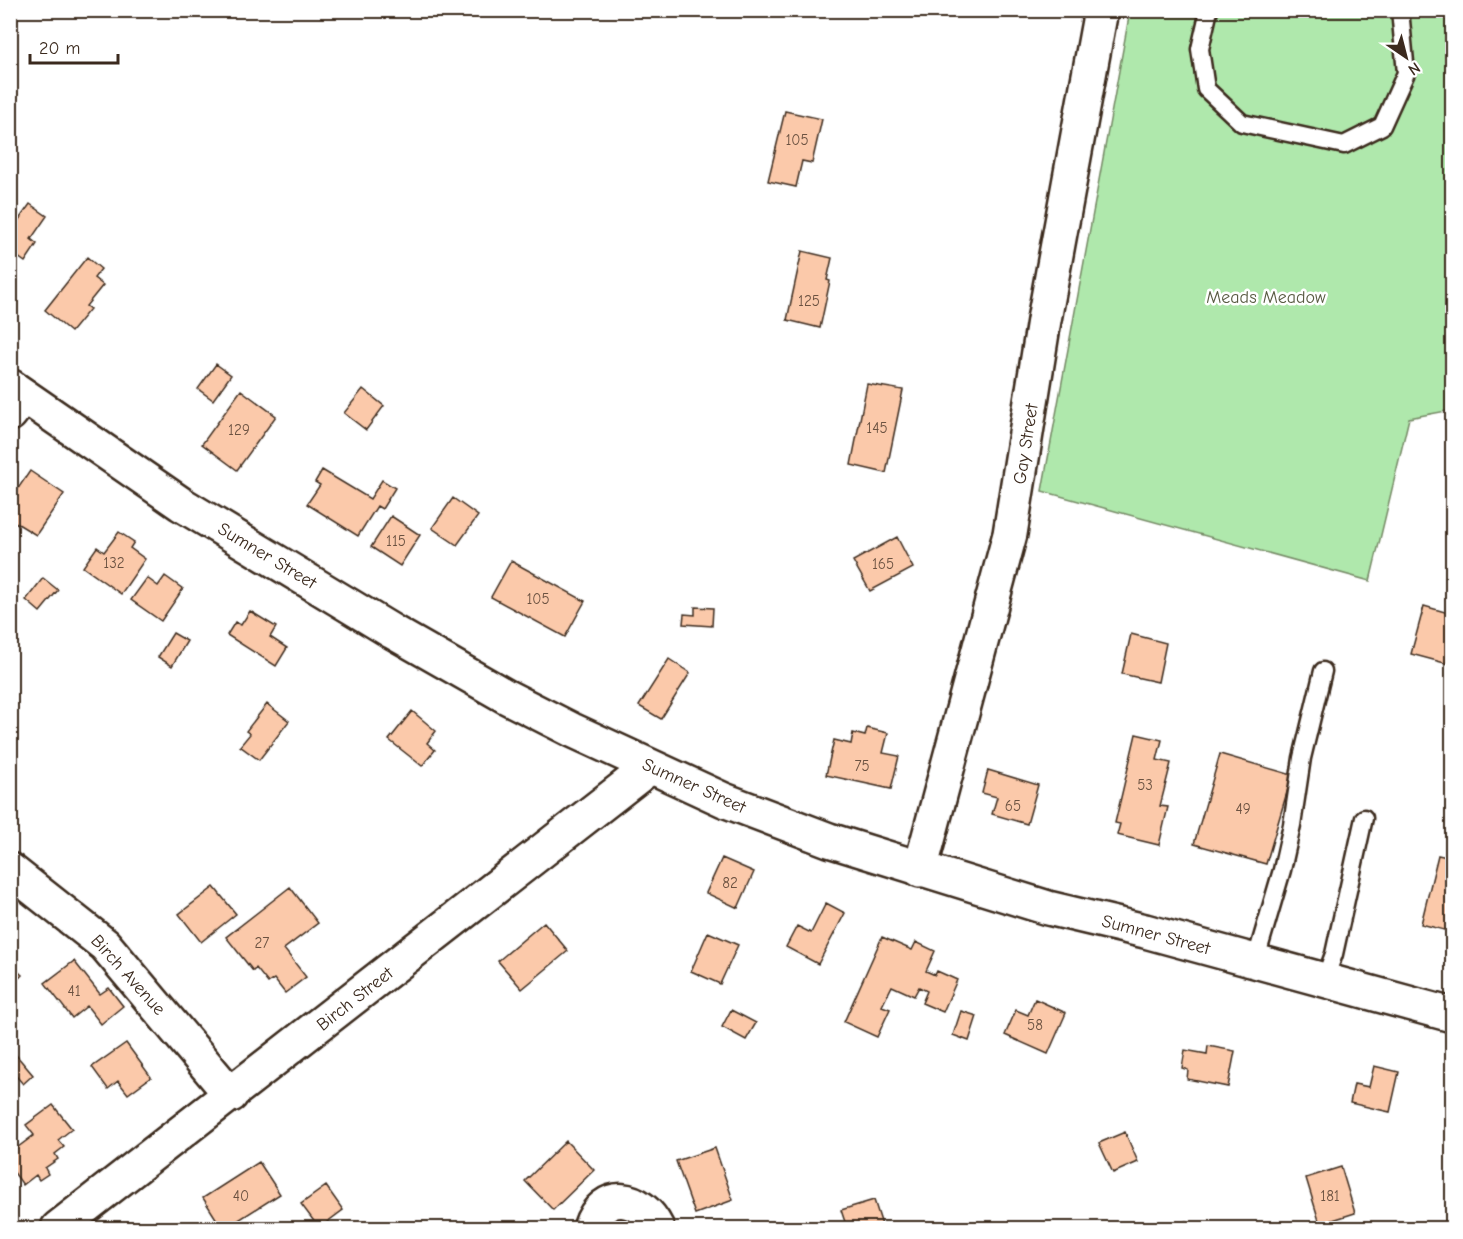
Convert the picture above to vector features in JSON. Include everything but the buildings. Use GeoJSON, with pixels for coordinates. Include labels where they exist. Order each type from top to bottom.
{"type":"FeatureCollection","features":[{"type":"Feature","properties":{"kind":"street","name":"Gay Street"},"geometry":{"type":"LineString","coordinates":[[920,870],[1010,534],[1044,320],[1101,10]]}},
{"type":"Feature","properties":{"kind":"street","name":"Sumner Street"},"geometry":{"type":"LineString","coordinates":[[15,399],[181,504],[393,632],[507,697],[650,767],[761,816],[920,870],[1048,908],[1144,931],[1452,1015]]}},
{"type":"Feature","properties":{"kind":"street","name":"Birch Street"},"geometry":{"type":"LineString","coordinates":[[58,1228],[650,767]]}},
{"type":"Feature","properties":{"kind":"street","name":"Birch Avenue"},"geometry":{"type":"LineString","coordinates":[[10,870],[105,945],[231,1095]]}},
{"type":"Feature","properties":{"kind":"street"},"geometry":{"type":"LineString","coordinates":[[590,1228],[594,1217],[603,1207],[622,1200],[635,1203],[645,1210],[657,1228]]}},
{"type":"Feature","properties":{"kind":"lane"},"geometry":{"type":"LineString","coordinates":[[1209,10],[1200,49],[1206,89],[1242,123],[1344,145],[1382,126],[1406,73],[1400,10]]}},
{"type":"Feature","properties":{"kind":"lane"},"geometry":{"type":"LineString","coordinates":[[1255,962],[1282,870],[1292,825],[1302,758],[1323,671]]}},
{"type":"Feature","properties":{"kind":"lane"},"geometry":{"type":"LineString","coordinates":[[1324,981],[1334,954],[1364,818]]}},
{"type":"Feature","properties":{"kind":"green space","name":"Meads Meadow"},"geometry":{"type":"Polygon","coordinates":[[[1130,11],[1452,11],[1452,410],[1409,418],[1370,581],[1042,491],[1130,11]]]}}]}
